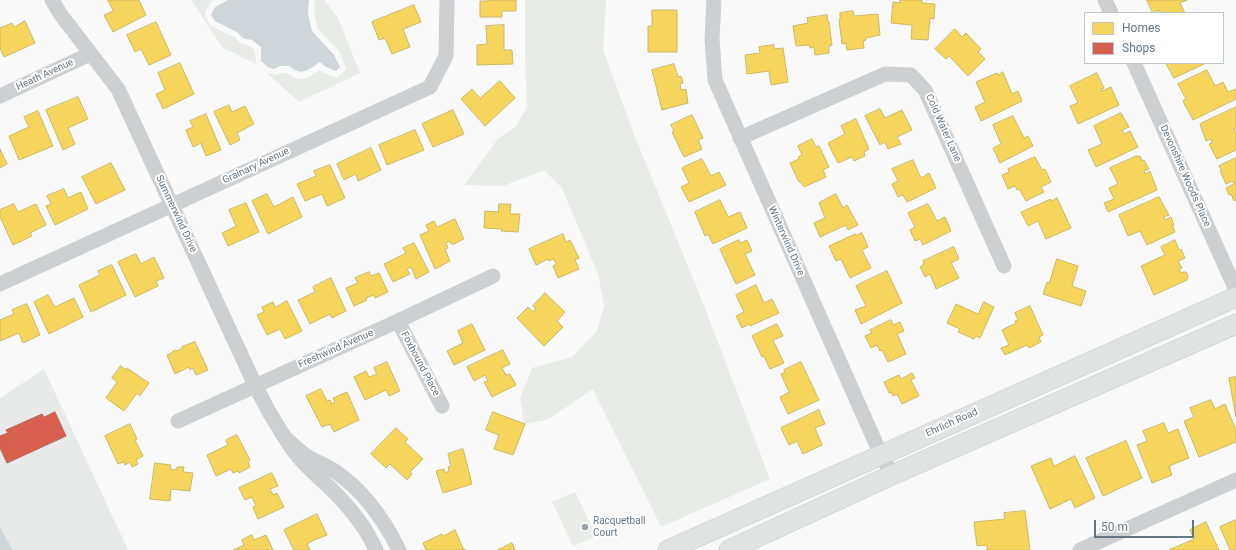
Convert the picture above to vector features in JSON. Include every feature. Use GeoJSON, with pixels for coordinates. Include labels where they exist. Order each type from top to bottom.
{"type":"FeatureCollection","features":[{"type":"Feature","properties":{"kind":"main road","name":"Ehrlich Road"},"geometry":{"type":"LineString","coordinates":[[668,550],[1236,298]]}},
{"type":"Feature","properties":{"kind":"main road"},"geometry":{"type":"LineString","coordinates":[[729,550],[892,475],[1236,324]]}},
{"type":"Feature","properties":{"kind":"street","name":"Summerwind Drive"},"geometry":{"type":"LineString","coordinates":[[52,0],[61,15],[118,89],[268,412],[294,453],[329,487],[358,519],[370,536],[376,550]]}},
{"type":"Feature","properties":{"kind":"street","name":"Grainary Avenue"},"geometry":{"type":"LineString","coordinates":[[0,284],[430,87],[446,56],[447,0]]}},
{"type":"Feature","properties":{"kind":"street","name":"Winterwind Drive"},"geometry":{"type":"LineString","coordinates":[[714,0],[712,39],[715,80],[881,455],[892,475]]}},
{"type":"Feature","properties":{"kind":"street"},"geometry":{"type":"LineString","coordinates":[[1105,0],[1111,12]]}},
{"type":"Feature","properties":{"kind":"street","name":"Heath Avenue"},"geometry":{"type":"LineString","coordinates":[[0,96],[90,54]]}},
{"type":"Feature","properties":{"kind":"street","name":"Devonshire Woods Place"},"geometry":{"type":"LineString","coordinates":[[1134,64],[1236,290]]}},
{"type":"Feature","properties":{"kind":"street","name":"Cold Water Lane"},"geometry":{"type":"LineString","coordinates":[[740,138],[885,74],[911,75],[926,90],[1004,266]]}},
{"type":"Feature","properties":{"kind":"street","name":"Freshwind Avenue"},"geometry":{"type":"LineString","coordinates":[[178,421],[493,276]]}},
{"type":"Feature","properties":{"kind":"street","name":"Foxhound Place"},"geometry":{"type":"LineString","coordinates":[[398,321],[442,406]]}},
{"type":"Feature","properties":{"kind":"street","name":"Summerwind Drive"},"geometry":{"type":"LineString","coordinates":[[285,438],[304,454],[335,471],[354,486],[383,520],[399,550]]}},
{"type":"Feature","properties":{"kind":"street"},"geometry":{"type":"LineString","coordinates":[[1080,550],[1236,480]]}},
{"type":"Feature","properties":{"kind":"shaded area"},"geometry":{"type":"Polygon","coordinates":[[[215,0],[211,2],[205,13],[211,26],[234,37],[240,43],[250,46],[255,51],[256,64],[222,47],[192,1],[215,0]]]}},
{"type":"Feature","properties":{"kind":"shaded area"},"geometry":{"type":"Polygon","coordinates":[[[228,0],[309,0],[308,13],[312,31],[334,55],[340,67],[336,71],[326,67],[320,62],[308,70],[301,72],[289,66],[280,66],[274,69],[268,67],[261,61],[261,47],[252,40],[243,38],[237,32],[215,21],[211,15],[215,7],[228,0]]]}},
{"type":"Feature","properties":{"kind":"shaded area"},"geometry":{"type":"Polygon","coordinates":[[[315,0],[324,0],[338,18],[360,73],[299,102],[267,73],[287,73],[296,78],[304,79],[320,70],[336,78],[344,72],[346,68],[339,51],[317,28],[314,13],[315,0]]]}},
{"type":"Feature","properties":{"kind":"shaded area"},"geometry":{"type":"Polygon","coordinates":[[[525,0],[606,0],[603,50],[633,132],[703,303],[770,479],[661,527],[593,389],[547,420],[524,424],[520,398],[532,368],[572,357],[597,331],[604,306],[598,274],[562,188],[544,170],[503,186],[464,185],[497,140],[516,126],[527,107],[525,0]]]}},
{"type":"Feature","properties":{"kind":"shaded area"},"geometry":{"type":"Polygon","coordinates":[[[44,369],[128,550],[13,550],[0,527],[0,398],[44,369]]]}},
{"type":"Feature","properties":{"kind":"shaded area"},"geometry":{"type":"Polygon","coordinates":[[[575,492],[596,536],[573,546],[552,502],[575,492]]]}},
{"type":"Feature","properties":{"kind":"shaded area"},"geometry":{"type":"Polygon","coordinates":[[[0,527],[13,550],[0,550],[0,527]]]}},
{"type":"Feature","properties":{"kind":"building: Homes"},"geometry":{"type":"Polygon","coordinates":[[[108,0],[139,0],[146,15],[113,32],[104,15],[113,11],[108,0]]]}},
{"type":"Feature","properties":{"kind":"building: Homes"},"geometry":{"type":"Polygon","coordinates":[[[516,0],[516,11],[502,11],[502,17],[480,17],[480,1],[516,0]]]}},
{"type":"Feature","properties":{"kind":"building: Homes"},"geometry":{"type":"Polygon","coordinates":[[[900,0],[922,0],[922,3],[935,4],[934,19],[930,18],[928,40],[911,39],[912,25],[891,23],[893,2],[900,3],[900,0]]]}},
{"type":"Feature","properties":{"kind":"building: Homes"},"geometry":{"type":"Polygon","coordinates":[[[1147,0],[1187,0],[1180,3],[1184,12],[1160,12],[1159,10],[1153,12],[1147,0]]]}},
{"type":"Feature","properties":{"kind":"building: Homes"},"geometry":{"type":"Polygon","coordinates":[[[414,5],[421,22],[403,29],[410,47],[392,54],[385,38],[379,40],[372,22],[414,5]]]}},
{"type":"Feature","properties":{"kind":"building: Homes"},"geometry":{"type":"Polygon","coordinates":[[[652,10],[677,10],[677,52],[648,52],[648,26],[652,26],[652,10]]]}},
{"type":"Feature","properties":{"kind":"building: Homes"},"geometry":{"type":"Polygon","coordinates":[[[853,11],[854,16],[878,14],[880,35],[866,38],[866,40],[863,41],[864,48],[847,50],[846,43],[842,44],[839,20],[840,13],[853,11]]]}},
{"type":"Feature","properties":{"kind":"building: Homes"},"geometry":{"type":"Polygon","coordinates":[[[827,15],[832,45],[829,46],[829,53],[815,55],[814,47],[810,48],[809,45],[796,46],[793,26],[808,23],[807,18],[827,15]]]}},
{"type":"Feature","properties":{"kind":"building: Homes"},"geometry":{"type":"Polygon","coordinates":[[[25,21],[35,43],[4,57],[0,48],[0,28],[12,23],[14,27],[25,21]]]}},
{"type":"Feature","properties":{"kind":"building: Homes"},"geometry":{"type":"Polygon","coordinates":[[[156,22],[171,55],[149,65],[141,49],[135,52],[127,35],[156,22]]]}},
{"type":"Feature","properties":{"kind":"building: Homes"},"geometry":{"type":"Polygon","coordinates":[[[504,25],[504,50],[512,50],[513,64],[477,65],[477,45],[487,44],[486,26],[504,25]]]}},
{"type":"Feature","properties":{"kind":"building: Homes"},"geometry":{"type":"Polygon","coordinates":[[[955,29],[962,37],[966,33],[981,49],[978,52],[985,59],[968,76],[949,56],[946,59],[935,49],[955,29]]]}},
{"type":"Feature","properties":{"kind":"building: Homes"},"geometry":{"type":"Polygon","coordinates":[[[774,45],[774,49],[783,48],[788,82],[771,85],[769,71],[747,74],[745,55],[760,53],[759,47],[774,45]]]}},
{"type":"Feature","properties":{"kind":"building: Homes"},"geometry":{"type":"Polygon","coordinates":[[[180,63],[194,94],[163,109],[156,94],[165,90],[158,73],[180,63]]]}},
{"type":"Feature","properties":{"kind":"building: Homes"},"geometry":{"type":"Polygon","coordinates":[[[674,64],[678,77],[681,76],[683,83],[680,84],[681,90],[686,89],[688,103],[662,110],[652,70],[674,64]]]}},
{"type":"Feature","properties":{"kind":"building: Homes"},"geometry":{"type":"Polygon","coordinates":[[[1167,64],[1204,64],[1174,78],[1167,64]]]}},
{"type":"Feature","properties":{"kind":"building: Homes"},"geometry":{"type":"Polygon","coordinates":[[[1207,70],[1215,86],[1223,82],[1228,92],[1236,89],[1236,99],[1193,120],[1183,101],[1186,99],[1178,84],[1207,70]]]}},
{"type":"Feature","properties":{"kind":"building: Homes"},"geometry":{"type":"Polygon","coordinates":[[[1003,72],[1012,94],[1018,91],[1022,101],[981,121],[975,107],[985,102],[976,82],[1003,72]]]}},
{"type":"Feature","properties":{"kind":"building: Homes"},"geometry":{"type":"Polygon","coordinates":[[[1097,73],[1104,88],[1101,89],[1102,91],[1111,87],[1119,105],[1078,124],[1070,106],[1078,103],[1070,86],[1097,73]]]}},
{"type":"Feature","properties":{"kind":"building: Homes"},"geometry":{"type":"Polygon","coordinates":[[[500,81],[515,98],[485,126],[461,99],[472,89],[480,98],[500,81]]]}},
{"type":"Feature","properties":{"kind":"building: Homes"},"geometry":{"type":"Polygon","coordinates":[[[78,97],[88,119],[68,128],[75,144],[63,150],[46,110],[78,97]]]}},
{"type":"Feature","properties":{"kind":"building: Homes"},"geometry":{"type":"Polygon","coordinates":[[[229,105],[232,112],[245,106],[254,124],[237,133],[240,140],[230,145],[214,112],[229,105]]]}},
{"type":"Feature","properties":{"kind":"building: Homes"},"geometry":{"type":"Polygon","coordinates":[[[1236,107],[1236,128],[1234,129],[1236,133],[1236,150],[1217,159],[1209,144],[1212,143],[1211,139],[1206,141],[1200,124],[1236,107]]]}},
{"type":"Feature","properties":{"kind":"building: Homes"},"geometry":{"type":"Polygon","coordinates":[[[880,109],[885,118],[902,110],[912,130],[897,137],[901,144],[888,149],[885,142],[880,145],[865,116],[880,109]]]}},
{"type":"Feature","properties":{"kind":"building: Homes"},"geometry":{"type":"Polygon","coordinates":[[[453,110],[464,134],[433,147],[422,124],[453,110]]]}},
{"type":"Feature","properties":{"kind":"building: Homes"},"geometry":{"type":"Polygon","coordinates":[[[38,111],[53,146],[19,160],[9,136],[29,127],[24,117],[38,111]]]}},
{"type":"Feature","properties":{"kind":"building: Homes"},"geometry":{"type":"Polygon","coordinates":[[[1121,113],[1129,127],[1122,130],[1124,134],[1130,131],[1138,147],[1096,167],[1088,150],[1102,144],[1094,126],[1121,113]]]}},
{"type":"Feature","properties":{"kind":"building: Homes"},"geometry":{"type":"Polygon","coordinates":[[[206,114],[221,150],[206,156],[201,143],[193,147],[186,130],[193,127],[190,121],[206,114]]]}},
{"type":"Feature","properties":{"kind":"building: Homes"},"geometry":{"type":"Polygon","coordinates":[[[692,115],[703,138],[698,140],[702,149],[684,157],[672,132],[674,131],[671,125],[692,115]]]}},
{"type":"Feature","properties":{"kind":"building: Homes"},"geometry":{"type":"Polygon","coordinates":[[[1013,116],[1024,138],[1028,136],[1033,146],[1000,163],[993,148],[1001,144],[993,125],[1013,116]]]}},
{"type":"Feature","properties":{"kind":"building: Homes"},"geometry":{"type":"Polygon","coordinates":[[[856,119],[869,149],[864,152],[865,156],[854,161],[852,157],[838,163],[828,143],[845,134],[841,126],[856,119]]]}},
{"type":"Feature","properties":{"kind":"building: Homes"},"geometry":{"type":"Polygon","coordinates":[[[415,130],[424,150],[387,165],[379,145],[415,130]]]}},
{"type":"Feature","properties":{"kind":"building: Homes"},"geometry":{"type":"Polygon","coordinates":[[[812,139],[816,147],[819,146],[829,167],[823,170],[826,177],[804,187],[800,181],[799,182],[790,163],[799,159],[798,157],[802,155],[798,146],[812,139]]]}},
{"type":"Feature","properties":{"kind":"building: Homes"},"geometry":{"type":"Polygon","coordinates":[[[371,148],[381,170],[358,181],[356,174],[344,180],[337,164],[371,148]]]}},
{"type":"Feature","properties":{"kind":"building: Homes"},"geometry":{"type":"Polygon","coordinates":[[[0,149],[7,164],[0,168],[0,149]]]}},
{"type":"Feature","properties":{"kind":"building: Homes"},"geometry":{"type":"Polygon","coordinates":[[[1140,156],[1142,161],[1144,160],[1149,169],[1144,171],[1145,174],[1150,171],[1157,190],[1108,212],[1104,203],[1114,199],[1109,188],[1118,184],[1110,168],[1140,156]]]}},
{"type":"Feature","properties":{"kind":"building: Homes"},"geometry":{"type":"Polygon","coordinates":[[[1035,157],[1042,170],[1045,169],[1051,182],[1041,187],[1044,192],[1026,201],[1019,189],[1017,190],[1015,186],[1008,189],[1002,175],[1009,172],[1008,169],[1035,157]]]}},
{"type":"Feature","properties":{"kind":"building: Homes"},"geometry":{"type":"Polygon","coordinates":[[[1236,158],[1236,200],[1234,201],[1226,188],[1234,184],[1233,181],[1226,184],[1219,166],[1236,158]]]}},
{"type":"Feature","properties":{"kind":"building: Homes"},"geometry":{"type":"Polygon","coordinates":[[[702,159],[711,176],[719,172],[726,185],[689,202],[681,187],[689,183],[682,168],[702,159]]]}},
{"type":"Feature","properties":{"kind":"building: Homes"},"geometry":{"type":"Polygon","coordinates":[[[913,160],[921,178],[929,173],[936,188],[907,202],[903,195],[898,197],[892,184],[898,181],[892,169],[913,160]]]}},
{"type":"Feature","properties":{"kind":"building: Homes"},"geometry":{"type":"Polygon","coordinates":[[[111,163],[125,190],[96,204],[82,177],[111,163]]]}},
{"type":"Feature","properties":{"kind":"building: Homes"},"geometry":{"type":"Polygon","coordinates":[[[330,165],[345,198],[327,206],[322,194],[305,201],[297,184],[316,176],[314,171],[330,165]]]}},
{"type":"Feature","properties":{"kind":"building: Homes"},"geometry":{"type":"Polygon","coordinates":[[[64,189],[68,198],[81,192],[88,209],[55,225],[46,206],[51,204],[47,196],[64,189]]]}},
{"type":"Feature","properties":{"kind":"building: Homes"},"geometry":{"type":"Polygon","coordinates":[[[267,194],[274,207],[293,197],[302,217],[268,234],[252,201],[267,194]]]}},
{"type":"Feature","properties":{"kind":"building: Homes"},"geometry":{"type":"Polygon","coordinates":[[[836,194],[843,208],[847,205],[858,225],[848,230],[846,225],[820,237],[814,223],[825,218],[819,203],[836,194]]]}},
{"type":"Feature","properties":{"kind":"building: Homes"},"geometry":{"type":"Polygon","coordinates":[[[1159,197],[1169,215],[1164,217],[1165,220],[1171,217],[1175,232],[1147,245],[1140,231],[1128,236],[1119,215],[1159,197]]]}},
{"type":"Feature","properties":{"kind":"building: Homes"},"geometry":{"type":"Polygon","coordinates":[[[1057,198],[1071,228],[1046,239],[1038,221],[1028,226],[1021,212],[1051,199],[1051,201],[1057,198]]]}},
{"type":"Feature","properties":{"kind":"building: Homes"},"geometry":{"type":"Polygon","coordinates":[[[720,200],[728,217],[740,212],[747,228],[713,244],[708,234],[705,236],[695,212],[720,200]]]}},
{"type":"Feature","properties":{"kind":"building: Homes"},"geometry":{"type":"Polygon","coordinates":[[[246,203],[259,232],[228,246],[222,233],[236,226],[229,210],[246,203]]]}},
{"type":"Feature","properties":{"kind":"building: Homes"},"geometry":{"type":"Polygon","coordinates":[[[14,204],[18,212],[36,204],[46,225],[30,233],[32,236],[13,245],[0,217],[0,210],[14,204]]]}},
{"type":"Feature","properties":{"kind":"building: Homes"},"geometry":{"type":"Polygon","coordinates":[[[499,204],[511,204],[510,214],[520,214],[518,232],[484,228],[485,211],[498,212],[499,204]]]}},
{"type":"Feature","properties":{"kind":"building: Homes"},"geometry":{"type":"Polygon","coordinates":[[[928,204],[937,221],[945,217],[951,231],[923,245],[920,239],[915,241],[910,230],[915,227],[908,213],[928,204]]]}},
{"type":"Feature","properties":{"kind":"building: Homes"},"geometry":{"type":"Polygon","coordinates":[[[455,219],[464,239],[454,244],[451,244],[450,241],[446,243],[448,248],[445,249],[450,261],[435,269],[420,235],[429,231],[426,225],[434,221],[437,227],[455,219]]]}},
{"type":"Feature","properties":{"kind":"building: Homes"},"geometry":{"type":"Polygon","coordinates":[[[862,233],[868,247],[862,250],[871,268],[850,278],[841,259],[836,261],[829,246],[855,234],[862,233]]]}},
{"type":"Feature","properties":{"kind":"building: Homes"},"geometry":{"type":"Polygon","coordinates":[[[563,234],[566,242],[570,240],[579,258],[575,260],[579,269],[558,278],[553,266],[556,264],[554,259],[549,261],[548,259],[536,265],[529,249],[563,234]]]}},
{"type":"Feature","properties":{"kind":"building: Homes"},"geometry":{"type":"Polygon","coordinates":[[[739,240],[740,243],[747,240],[752,251],[745,254],[755,275],[736,284],[720,249],[739,240]]]}},
{"type":"Feature","properties":{"kind":"building: Homes"},"geometry":{"type":"Polygon","coordinates":[[[1175,240],[1179,250],[1181,249],[1185,258],[1178,261],[1182,268],[1179,269],[1181,273],[1186,272],[1188,277],[1187,280],[1154,295],[1141,266],[1165,255],[1161,247],[1175,240]]]}},
{"type":"Feature","properties":{"kind":"building: Homes"},"geometry":{"type":"Polygon","coordinates":[[[414,243],[429,272],[416,279],[411,267],[407,269],[410,274],[393,282],[384,264],[406,253],[403,248],[414,243]]]}},
{"type":"Feature","properties":{"kind":"building: Homes"},"geometry":{"type":"Polygon","coordinates":[[[954,247],[959,259],[951,263],[959,278],[936,289],[930,274],[925,277],[920,267],[924,264],[923,261],[954,247]]]}},
{"type":"Feature","properties":{"kind":"building: Homes"},"geometry":{"type":"Polygon","coordinates":[[[136,254],[141,264],[154,257],[164,278],[156,281],[158,286],[135,297],[118,262],[136,254]]]}},
{"type":"Feature","properties":{"kind":"building: Homes"},"geometry":{"type":"Polygon","coordinates":[[[1057,259],[1078,266],[1072,286],[1086,291],[1081,306],[1043,294],[1047,282],[1049,283],[1057,259]]]}},
{"type":"Feature","properties":{"kind":"building: Homes"},"geometry":{"type":"Polygon","coordinates":[[[112,265],[126,295],[91,312],[79,285],[100,275],[98,271],[112,265]]]}},
{"type":"Feature","properties":{"kind":"building: Homes"},"geometry":{"type":"Polygon","coordinates":[[[887,271],[902,303],[861,324],[855,310],[866,306],[856,286],[887,271]]]}},
{"type":"Feature","properties":{"kind":"building: Homes"},"geometry":{"type":"Polygon","coordinates":[[[369,272],[371,276],[379,273],[388,292],[375,298],[374,295],[366,298],[367,300],[354,306],[346,288],[358,283],[355,278],[369,272]]]}},
{"type":"Feature","properties":{"kind":"building: Homes"},"geometry":{"type":"Polygon","coordinates":[[[331,278],[346,311],[332,318],[330,314],[310,324],[298,300],[315,292],[313,287],[331,278]]]}},
{"type":"Feature","properties":{"kind":"building: Homes"},"geometry":{"type":"Polygon","coordinates":[[[756,285],[764,303],[772,299],[779,313],[742,328],[736,316],[744,312],[736,295],[756,285]]]}},
{"type":"Feature","properties":{"kind":"building: Homes"},"geometry":{"type":"Polygon","coordinates":[[[545,293],[565,312],[557,321],[563,327],[544,346],[517,318],[528,307],[533,312],[536,308],[533,306],[545,293]]]}},
{"type":"Feature","properties":{"kind":"building: Homes"},"geometry":{"type":"Polygon","coordinates":[[[48,295],[55,307],[74,298],[83,317],[49,334],[34,302],[48,295]]]}},
{"type":"Feature","properties":{"kind":"building: Homes"},"geometry":{"type":"Polygon","coordinates":[[[287,301],[302,331],[285,339],[280,329],[267,335],[257,315],[264,312],[262,307],[273,302],[275,307],[287,301]]]}},
{"type":"Feature","properties":{"kind":"building: Homes"},"geometry":{"type":"Polygon","coordinates":[[[984,302],[994,307],[980,338],[976,336],[974,339],[958,332],[960,329],[947,323],[956,304],[978,314],[984,302]]]}},
{"type":"Feature","properties":{"kind":"building: Homes"},"geometry":{"type":"Polygon","coordinates":[[[27,304],[40,335],[23,343],[19,333],[0,341],[0,320],[14,314],[12,310],[27,304]]]}},
{"type":"Feature","properties":{"kind":"building: Homes"},"geometry":{"type":"Polygon","coordinates":[[[1030,306],[1043,335],[1039,337],[1041,342],[1029,348],[1027,345],[1005,355],[1001,348],[1009,345],[1002,330],[1016,323],[1015,321],[1018,320],[1015,313],[1030,306]]]}},
{"type":"Feature","properties":{"kind":"building: Homes"},"geometry":{"type":"Polygon","coordinates":[[[891,320],[893,325],[900,322],[904,331],[897,334],[906,354],[888,362],[882,350],[880,351],[877,345],[871,348],[865,336],[872,333],[870,330],[891,320]]]}},
{"type":"Feature","properties":{"kind":"building: Homes"},"geometry":{"type":"Polygon","coordinates":[[[472,324],[485,350],[454,365],[447,351],[463,343],[458,331],[472,324]]]}},
{"type":"Feature","properties":{"kind":"building: Homes"},"geometry":{"type":"Polygon","coordinates":[[[777,324],[783,336],[773,340],[784,363],[770,369],[764,356],[762,357],[752,336],[777,324]]]}},
{"type":"Feature","properties":{"kind":"building: Homes"},"geometry":{"type":"Polygon","coordinates":[[[195,342],[208,370],[196,375],[193,368],[190,370],[189,367],[175,374],[167,355],[195,342]]]}},
{"type":"Feature","properties":{"kind":"building: Homes"},"geometry":{"type":"Polygon","coordinates":[[[503,350],[510,364],[502,368],[506,375],[510,374],[516,385],[492,397],[484,382],[488,381],[485,375],[474,381],[467,367],[503,350]]]}},
{"type":"Feature","properties":{"kind":"building: Homes"},"geometry":{"type":"Polygon","coordinates":[[[387,362],[400,391],[389,396],[386,390],[365,400],[354,377],[366,371],[369,377],[377,374],[374,368],[387,362]]]}},
{"type":"Feature","properties":{"kind":"building: Homes"},"geometry":{"type":"Polygon","coordinates":[[[801,362],[819,400],[788,414],[780,397],[789,392],[781,374],[785,372],[784,370],[801,362]]]}},
{"type":"Feature","properties":{"kind":"building: Homes"},"geometry":{"type":"Polygon","coordinates":[[[121,366],[126,370],[127,368],[149,383],[140,396],[137,393],[124,411],[106,398],[117,382],[112,378],[121,366]]]}},
{"type":"Feature","properties":{"kind":"building: Homes"},"geometry":{"type":"Polygon","coordinates":[[[912,373],[915,378],[911,380],[919,396],[902,404],[897,394],[893,396],[891,392],[889,393],[884,382],[899,375],[901,379],[912,373]]]}},
{"type":"Feature","properties":{"kind":"building: Homes"},"geometry":{"type":"Polygon","coordinates":[[[1236,377],[1236,417],[1229,378],[1236,377]]]}},
{"type":"Feature","properties":{"kind":"building: Homes"},"geometry":{"type":"Polygon","coordinates":[[[321,389],[327,401],[330,400],[332,404],[335,402],[333,398],[347,392],[359,420],[334,432],[330,424],[322,427],[306,396],[321,389]]]}},
{"type":"Feature","properties":{"kind":"building: Homes"},"geometry":{"type":"Polygon","coordinates":[[[1211,400],[1215,409],[1225,404],[1236,430],[1236,442],[1199,457],[1184,421],[1194,417],[1190,408],[1211,400]]]}},
{"type":"Feature","properties":{"kind":"building: Homes"},"geometry":{"type":"Polygon","coordinates":[[[819,410],[825,424],[815,428],[822,445],[803,454],[797,441],[789,445],[781,428],[819,410]]]}},
{"type":"Feature","properties":{"kind":"building: Homes"},"geometry":{"type":"Polygon","coordinates":[[[493,412],[525,424],[513,455],[494,449],[499,435],[486,430],[493,412]]]}},
{"type":"Feature","properties":{"kind":"building: Homes"},"geometry":{"type":"Polygon","coordinates":[[[1164,423],[1168,433],[1178,429],[1189,458],[1169,466],[1172,475],[1152,483],[1137,445],[1147,441],[1143,431],[1164,423]]]}},
{"type":"Feature","properties":{"kind":"building: Homes"},"geometry":{"type":"Polygon","coordinates":[[[130,424],[137,439],[135,440],[143,456],[136,460],[138,464],[132,467],[130,462],[125,465],[124,462],[118,464],[105,436],[130,424]]]}},
{"type":"Feature","properties":{"kind":"building: Homes"},"geometry":{"type":"Polygon","coordinates":[[[396,428],[408,439],[405,442],[423,459],[410,472],[412,474],[407,480],[390,464],[386,468],[371,454],[396,428]]]}},
{"type":"Feature","properties":{"kind":"building: Homes"},"geometry":{"type":"Polygon","coordinates":[[[237,435],[250,460],[248,462],[250,467],[239,473],[238,471],[233,473],[231,469],[216,476],[207,455],[228,445],[226,440],[237,435]]]}},
{"type":"Feature","properties":{"kind":"building: Homes"},"geometry":{"type":"Polygon","coordinates":[[[1126,441],[1142,478],[1103,496],[1086,458],[1126,441]]]}},
{"type":"Feature","properties":{"kind":"building: Homes"},"geometry":{"type":"Polygon","coordinates":[[[463,449],[472,484],[443,493],[436,471],[444,469],[445,473],[449,471],[448,467],[451,466],[448,454],[463,449]]]}},
{"type":"Feature","properties":{"kind":"building: Homes"},"geometry":{"type":"Polygon","coordinates":[[[1075,456],[1095,498],[1075,508],[1071,499],[1050,509],[1031,466],[1051,458],[1054,466],[1075,456]]]}},
{"type":"Feature","properties":{"kind":"building: Homes"},"geometry":{"type":"Polygon","coordinates":[[[155,463],[171,465],[170,469],[177,470],[177,467],[184,467],[183,472],[193,473],[190,491],[171,489],[170,501],[150,499],[155,463]]]}},
{"type":"Feature","properties":{"kind":"building: Homes"},"geometry":{"type":"Polygon","coordinates":[[[272,473],[278,486],[270,489],[273,495],[277,493],[284,507],[258,519],[253,507],[256,506],[252,497],[245,500],[239,488],[272,473]]]}},
{"type":"Feature","properties":{"kind":"building: Homes"},"geometry":{"type":"Polygon","coordinates":[[[1025,511],[1030,550],[987,550],[987,545],[977,546],[974,522],[1005,519],[1004,513],[1025,511]]]}},
{"type":"Feature","properties":{"kind":"building: Homes"},"geometry":{"type":"Polygon","coordinates":[[[317,514],[327,535],[307,544],[310,550],[294,550],[284,530],[317,514]]]}},
{"type":"Feature","properties":{"kind":"building: Homes"},"geometry":{"type":"Polygon","coordinates":[[[1236,520],[1236,550],[1230,550],[1220,527],[1236,520]]]}},
{"type":"Feature","properties":{"kind":"building: Homes"},"geometry":{"type":"Polygon","coordinates":[[[1206,522],[1219,550],[1169,550],[1194,539],[1190,530],[1206,522]]]}},
{"type":"Feature","properties":{"kind":"building: Homes"},"geometry":{"type":"Polygon","coordinates":[[[455,530],[464,550],[426,550],[423,543],[455,530]]]}},
{"type":"Feature","properties":{"kind":"building: Homes"},"geometry":{"type":"Polygon","coordinates":[[[252,535],[254,540],[266,535],[273,550],[233,550],[244,545],[242,540],[252,535]]]}},
{"type":"Feature","properties":{"kind":"building: Homes"},"geometry":{"type":"Polygon","coordinates":[[[512,543],[515,550],[498,550],[512,543]]]}},
{"type":"Feature","properties":{"kind":"building: Shops"},"geometry":{"type":"Polygon","coordinates":[[[55,412],[66,436],[7,463],[0,448],[0,436],[8,433],[6,430],[42,414],[44,417],[55,412]]]}},
{"type":"Feature","properties":{"kind":"place","name":"Racquetball Court"},"geometry":{"type":"Point","coordinates":[585,527]}}]}
